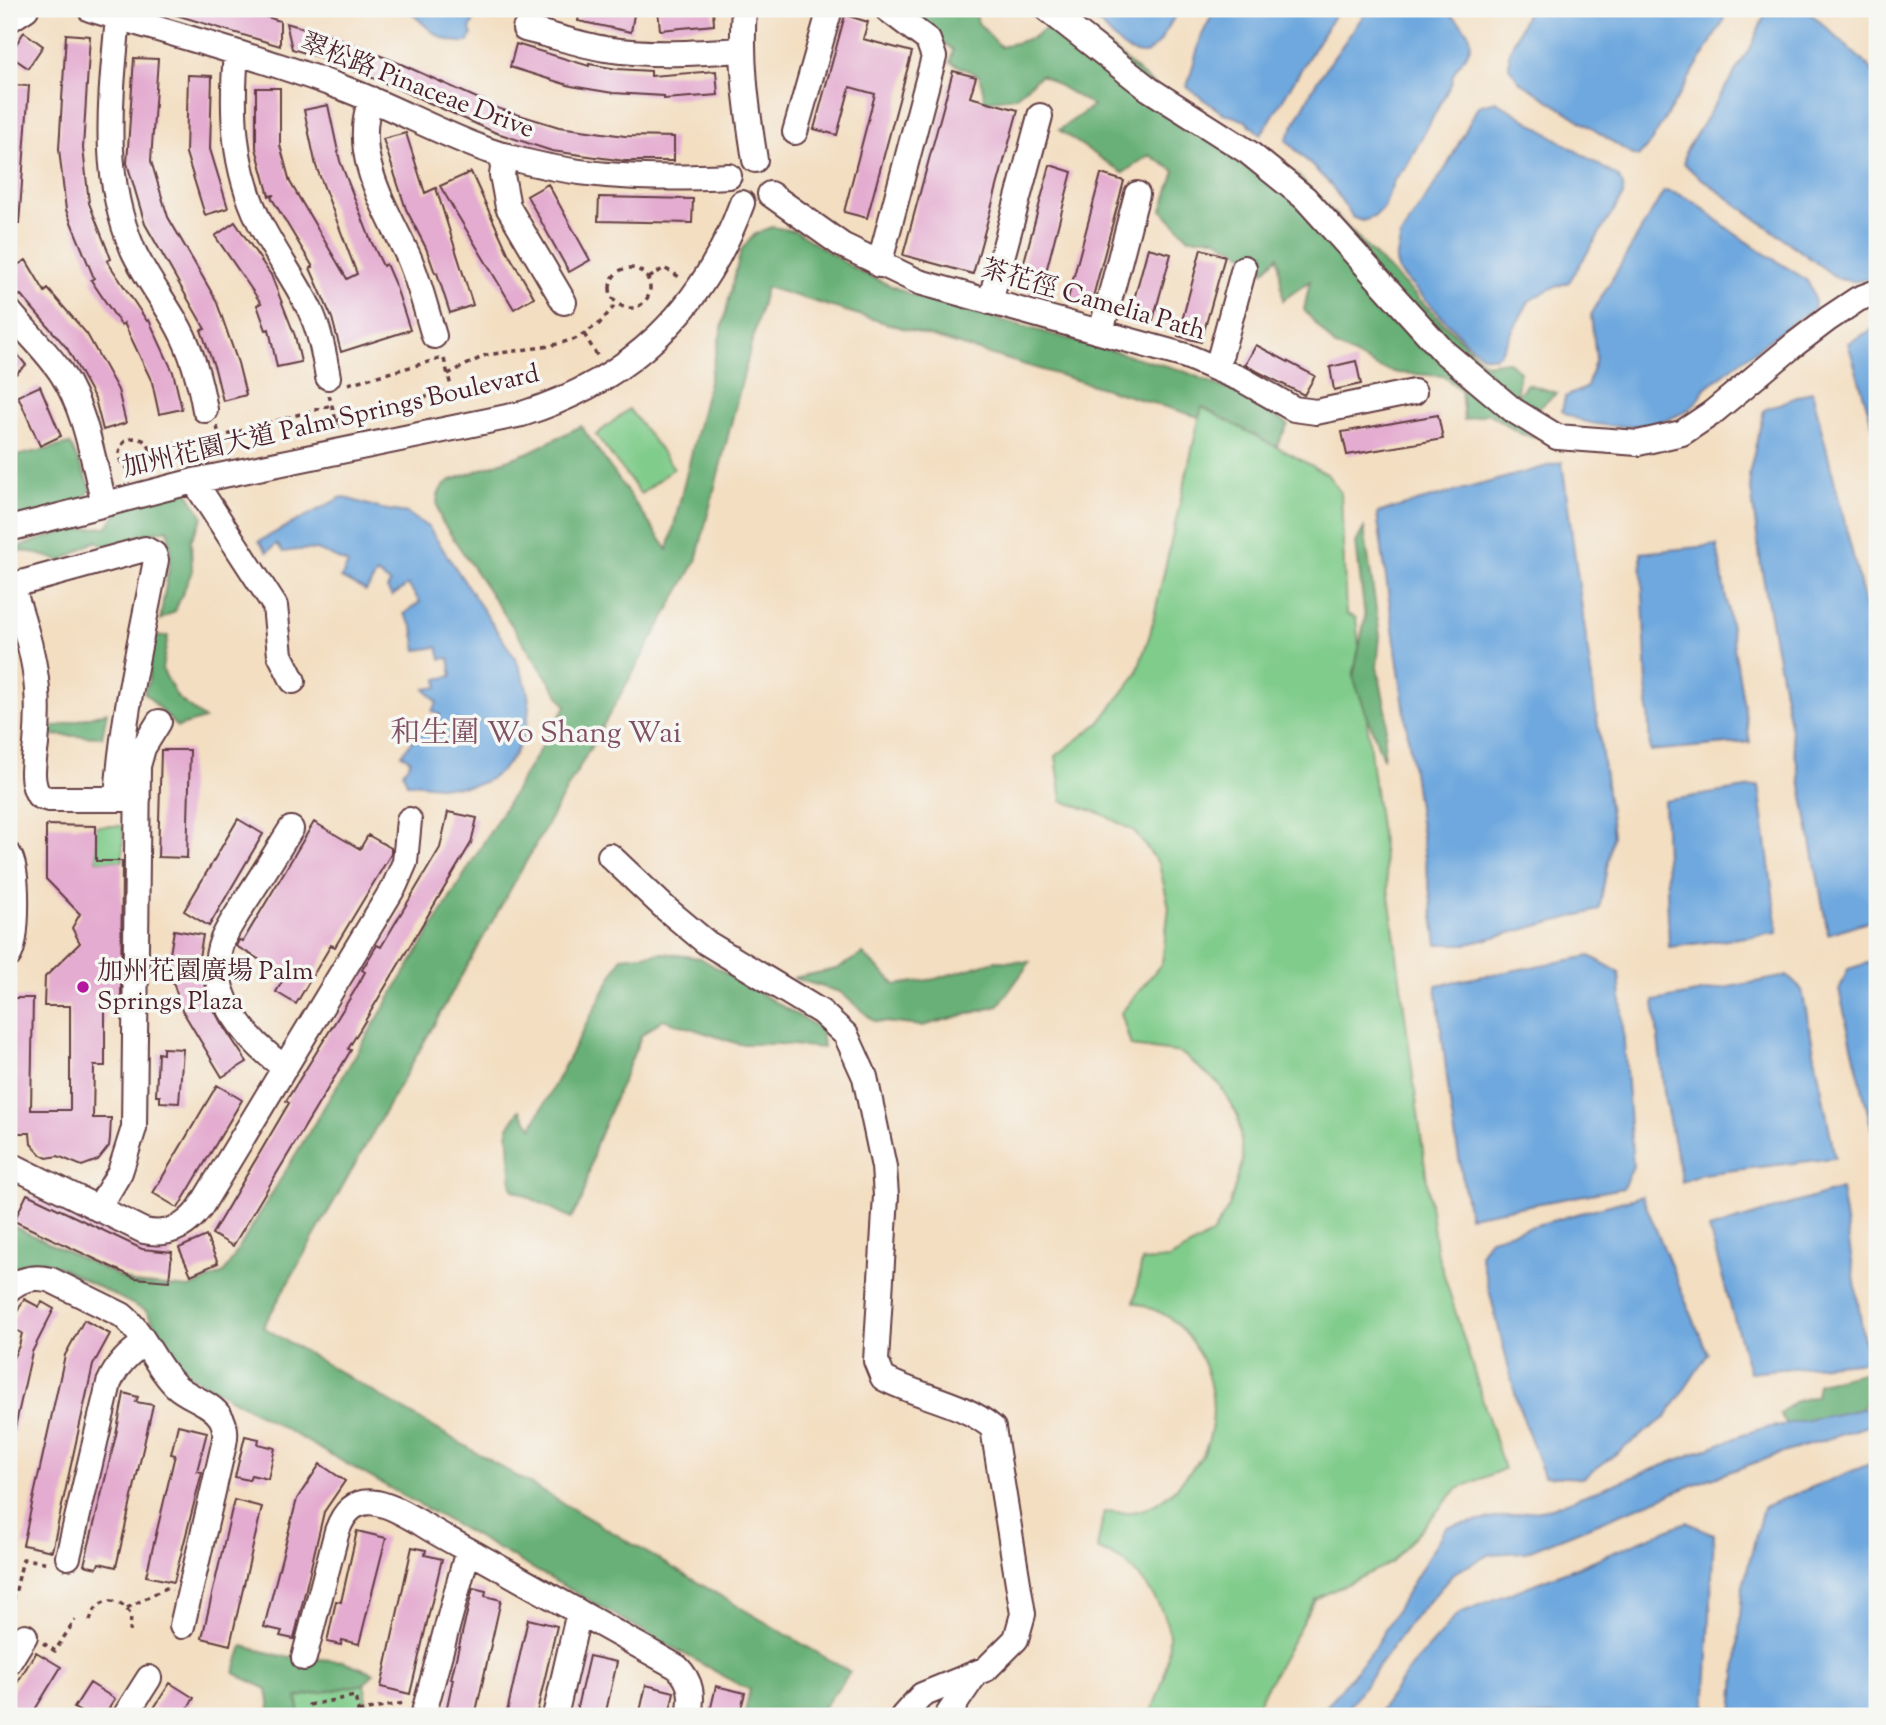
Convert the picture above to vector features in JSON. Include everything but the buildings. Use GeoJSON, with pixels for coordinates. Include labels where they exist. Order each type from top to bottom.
{"type":"FeatureCollection","features":[{"type":"Feature","properties":{"kind":"street"},"geometry":{"type":"LineString","coordinates":[[9,20],[26,9]]}},
{"type":"Feature","properties":{"kind":"street","name":"翠松路 Pinaceae Drive"},"geometry":{"type":"LineString","coordinates":[[90,9],[311,77],[371,99],[456,138],[558,169],[617,177],[664,179],[729,176]]}},
{"type":"Feature","properties":{"kind":"street"},"geometry":{"type":"LineString","coordinates":[[744,9],[744,90],[755,160]]}},
{"type":"Feature","properties":{"kind":"street"},"geometry":{"type":"LineString","coordinates":[[795,132],[830,9]]}},
{"type":"Feature","properties":{"kind":"street"},"geometry":{"type":"LineString","coordinates":[[879,265],[934,57],[928,40],[887,9]]}},
{"type":"Feature","properties":{"kind":"street"},"geometry":{"type":"LineString","coordinates":[[1047,9],[1149,89],[1248,152],[1305,198],[1444,352],[1513,410],[1558,437],[1638,443],[1682,433],[1712,413],[1828,319],[1858,299],[1877,292]]}},
{"type":"Feature","properties":{"kind":"street"},"geometry":{"type":"LineString","coordinates":[[118,17],[110,122],[114,188],[134,252],[179,327],[194,360],[211,415]]}},
{"type":"Feature","properties":{"kind":"street"},"geometry":{"type":"LineString","coordinates":[[525,29],[630,52],[682,54],[742,50]]}},
{"type":"Feature","properties":{"kind":"street"},"geometry":{"type":"LineString","coordinates":[[236,53],[234,133],[242,177],[268,239],[310,310],[332,384]]}},
{"type":"Feature","properties":{"kind":"street"},"geometry":{"type":"LineString","coordinates":[[371,99],[363,129],[368,162],[382,204],[416,277],[439,347]]}},
{"type":"Feature","properties":{"kind":"street"},"geometry":{"type":"LineString","coordinates":[[990,302],[1040,116]]}},
{"type":"Feature","properties":{"kind":"street"},"geometry":{"type":"LineString","coordinates":[[505,155],[502,175],[508,207],[564,302]]}},
{"type":"Feature","properties":{"kind":"street"},"geometry":{"type":"LineString","coordinates":[[755,160],[769,169],[773,177],[770,194],[757,204],[742,203],[730,192],[729,176],[739,163],[755,160]]}},
{"type":"Feature","properties":{"kind":"street","name":"茶花徑 Camelia Path"},"geometry":{"type":"LineString","coordinates":[[770,194],[817,230],[879,265],[919,282],[1176,353],[1217,368],[1294,409],[1308,413],[1414,392]]}},
{"type":"Feature","properties":{"kind":"street"},"geometry":{"type":"LineString","coordinates":[[1101,332],[1138,194]]}},
{"type":"Feature","properties":{"kind":"street","name":"加州花園大道 Palm Springs Boulevard"},"geometry":{"type":"LineString","coordinates":[[9,529],[194,481],[495,420],[535,410],[574,395],[621,368],[682,312],[699,290],[723,248],[742,203]]}},
{"type":"Feature","properties":{"kind":"street"},"geometry":{"type":"LineString","coordinates":[[1217,368],[1244,268]]}},
{"type":"Feature","properties":{"kind":"street"},"geometry":{"type":"LineString","coordinates":[[9,311],[50,357],[69,387],[81,416],[104,503]]}},
{"type":"Feature","properties":{"kind":"street"},"geometry":{"type":"LineString","coordinates":[[194,481],[275,607],[280,655],[293,681]]}},
{"type":"Feature","properties":{"kind":"street"},"geometry":{"type":"LineString","coordinates":[[98,1209],[120,1172],[134,1128],[128,799],[120,758],[128,701],[156,560],[154,554],[145,549],[21,583],[16,588],[15,595],[35,661],[39,706],[32,776],[34,789],[39,796],[49,799],[128,799]]}},
{"type":"Feature","properties":{"kind":"street"},"geometry":{"type":"LineString","coordinates":[[128,799],[147,739],[159,722]]}},
{"type":"Feature","properties":{"kind":"street"},"geometry":{"type":"LineString","coordinates":[[9,1164],[135,1227],[154,1233],[165,1233],[185,1224],[200,1208],[401,874],[408,849],[409,820]]}},
{"type":"Feature","properties":{"kind":"street"},"geometry":{"type":"LineString","coordinates":[[285,1068],[270,1057],[244,1030],[225,998],[218,969],[223,940],[291,829]]}},
{"type":"Feature","properties":{"kind":"street"},"geometry":{"type":"LineString","coordinates":[[9,855],[15,870],[14,941],[9,955]]}},
{"type":"Feature","properties":{"kind":"street"},"geometry":{"type":"LineString","coordinates":[[610,856],[707,943],[821,1012],[846,1035],[865,1077],[884,1167],[886,1196],[876,1361],[883,1378],[979,1416],[993,1428],[1023,1614],[1016,1640],[986,1669],[922,1695],[902,1716]]}},
{"type":"Feature","properties":{"kind":"street"},"geometry":{"type":"LineString","coordinates":[[9,1289],[21,1280],[51,1280],[121,1315],[131,1323],[173,1383],[212,1409],[223,1421],[224,1444],[182,1626]]}},
{"type":"Feature","properties":{"kind":"street"},"geometry":{"type":"LineString","coordinates":[[62,1558],[109,1383],[119,1364],[145,1343]]}},
{"type":"Feature","properties":{"kind":"street"},"geometry":{"type":"LineString","coordinates":[[304,1658],[341,1521],[354,1507],[363,1503],[382,1503],[677,1667],[691,1689],[692,1704],[688,1716]]}},
{"type":"Feature","properties":{"kind":"street"},"geometry":{"type":"LineString","coordinates":[[415,1710],[468,1550]]}},
{"type":"Feature","properties":{"kind":"street"},"geometry":{"type":"LineString","coordinates":[[555,1716],[579,1612]]}},
{"type":"Feature","properties":{"kind":"street"},"geometry":{"type":"LineString","coordinates":[[9,1662],[23,1632]]}},
{"type":"Feature","properties":{"kind":"street"},"geometry":{"type":"LineString","coordinates":[[947,1716],[976,1673]]}},
{"type":"Feature","properties":{"kind":"street"},"geometry":{"type":"LineString","coordinates":[[125,1716],[149,1678]]}},
{"type":"Feature","properties":{"kind":"path"},"geometry":{"type":"LineString","coordinates":[[648,278],[664,268],[689,283]]}},
{"type":"Feature","properties":{"kind":"path"},"geometry":{"type":"LineString","coordinates":[[638,269],[648,278],[650,292],[643,304],[630,309],[617,303],[610,291],[618,272],[638,269]]}},
{"type":"Feature","properties":{"kind":"path"},"geometry":{"type":"LineString","coordinates":[[448,374],[486,355],[550,346],[584,334],[599,324],[617,303]]}},
{"type":"Feature","properties":{"kind":"path"},"geometry":{"type":"LineString","coordinates":[[584,334],[603,365]]}},
{"type":"Feature","properties":{"kind":"path"},"geometry":{"type":"LineString","coordinates":[[341,439],[332,405],[332,384],[439,347],[459,416]]}},
{"type":"Feature","properties":{"kind":"path"},"geometry":{"type":"LineString","coordinates":[[336,421],[452,390]]}},
{"type":"Feature","properties":{"kind":"path"},"geometry":{"type":"LineString","coordinates":[[150,450],[170,443],[194,444],[219,438],[332,405]]}},
{"type":"Feature","properties":{"kind":"path"},"geometry":{"type":"LineString","coordinates":[[211,415],[224,463]]}},
{"type":"Feature","properties":{"kind":"path"},"geometry":{"type":"LineString","coordinates":[[130,438],[143,440],[150,450],[149,462],[139,469],[127,468],[119,458],[121,446],[130,438]]}},
{"type":"Feature","properties":{"kind":"path"},"geometry":{"type":"LineString","coordinates":[[62,1558],[48,1564],[23,1559],[23,1632],[55,1651],[75,1620]]}},
{"type":"Feature","properties":{"kind":"path"},"geometry":{"type":"LineString","coordinates":[[127,1608],[166,1588],[180,1592]]}},
{"type":"Feature","properties":{"kind":"path"},"geometry":{"type":"LineString","coordinates":[[90,1621],[92,1613],[104,1602],[121,1602],[131,1615],[130,1632]]}},
{"type":"Feature","properties":{"kind":"path"},"geometry":{"type":"LineString","coordinates":[[311,1715],[309,1705],[355,1696],[358,1714],[415,1710]]}},
{"type":"Feature","properties":{"kind":"green space"},"geometry":{"type":"Polygon","coordinates":[[[902,9],[975,9],[978,23],[1001,47],[1032,38],[1069,12],[1239,158],[1295,173],[1485,364],[1507,361],[1520,371],[1516,397],[1527,384],[1557,393],[1535,411],[1553,440],[1521,434],[1488,413],[1464,420],[1461,390],[1443,376],[1398,373],[1379,368],[1334,345],[1304,310],[1310,281],[1283,300],[1278,256],[1264,271],[1249,257],[1215,238],[1189,238],[1162,210],[1175,171],[1149,155],[1123,173],[1059,130],[1093,106],[1041,75],[1015,97],[985,101],[980,76],[950,62],[953,50],[902,9]]]}},
{"type":"Feature","properties":{"kind":"green space"},"geometry":{"type":"Polygon","coordinates":[[[772,227],[795,231],[860,272],[914,296],[1181,370],[1236,393],[1288,424],[1276,447],[1202,407],[1199,417],[766,287],[696,561],[263,1327],[850,1672],[817,1716],[744,1716],[750,1689],[191,1376],[179,1363],[146,1311],[57,1266],[32,1263],[9,1271],[9,1224],[133,1283],[189,1288],[224,1273],[566,706],[441,520],[437,504],[441,489],[449,481],[529,452],[581,426],[668,550],[741,250],[755,234],[772,227]]]}},
{"type":"Feature","properties":{"kind":"green space"},"geometry":{"type":"Polygon","coordinates":[[[1202,406],[1327,474],[1341,493],[1346,614],[1356,618],[1372,767],[1436,1249],[1504,1469],[1457,1489],[1391,1563],[1315,1599],[1251,1716],[1149,1716],[1166,1668],[1168,1629],[1154,1597],[1133,1570],[1112,1555],[1097,1549],[1104,1511],[1141,1510],[1167,1495],[1201,1457],[1211,1432],[1213,1415],[1210,1382],[1188,1337],[1168,1317],[1134,1302],[1142,1261],[1169,1259],[1212,1234],[1229,1207],[1243,1159],[1238,1116],[1219,1084],[1181,1053],[1131,1046],[1121,1013],[1162,963],[1169,907],[1159,864],[1134,831],[1102,814],[1062,801],[1056,756],[1099,723],[1136,675],[1150,634],[1202,406]]]}},
{"type":"Feature","properties":{"kind":"green space"},"geometry":{"type":"Polygon","coordinates":[[[629,409],[674,468],[641,494],[596,435],[629,409]]]}},
{"type":"Feature","properties":{"kind":"green space"},"geometry":{"type":"Polygon","coordinates":[[[70,444],[92,489],[73,508],[9,525],[11,457],[70,444]]]}},
{"type":"Feature","properties":{"kind":"green space"},"geometry":{"type":"Polygon","coordinates":[[[182,483],[203,517],[191,540],[192,571],[175,611],[160,620],[171,555],[168,529],[138,536],[118,555],[96,541],[61,561],[31,552],[9,550],[69,530],[106,527],[130,499],[182,483]]]}},
{"type":"Feature","properties":{"kind":"green space"},"geometry":{"type":"Polygon","coordinates":[[[1364,528],[1380,636],[1377,667],[1387,714],[1383,759],[1353,677],[1365,618],[1356,543],[1364,528]]]}},
{"type":"Feature","properties":{"kind":"green space"},"geometry":{"type":"Polygon","coordinates":[[[151,636],[168,636],[162,669],[177,697],[204,719],[177,727],[144,692],[149,681],[151,636]]]}},
{"type":"Feature","properties":{"kind":"green space"},"geometry":{"type":"Polygon","coordinates":[[[107,712],[102,737],[49,735],[48,729],[107,712]]]}},
{"type":"Feature","properties":{"kind":"green space"},"geometry":{"type":"Polygon","coordinates":[[[96,826],[123,826],[123,861],[96,861],[96,826]]]}},
{"type":"Feature","properties":{"kind":"green space"},"geometry":{"type":"Polygon","coordinates":[[[663,953],[700,958],[821,1029],[823,1048],[739,1044],[663,1019],[641,1036],[596,1144],[582,1200],[571,1218],[512,1189],[508,1127],[520,1110],[532,1127],[622,957],[663,953]]]}},
{"type":"Feature","properties":{"kind":"green space"},"geometry":{"type":"Polygon","coordinates":[[[863,954],[896,985],[935,979],[995,961],[1030,962],[998,1006],[922,1026],[874,1021],[840,992],[793,978],[836,969],[863,954]]]}},
{"type":"Feature","properties":{"kind":"green space"},"geometry":{"type":"Polygon","coordinates":[[[1877,1366],[1877,1401],[1863,1405],[1847,1429],[1792,1431],[1780,1414],[1794,1402],[1816,1396],[1818,1383],[1863,1373],[1877,1366]]]}},
{"type":"Feature","properties":{"kind":"green space"},"geometry":{"type":"Polygon","coordinates":[[[243,1646],[281,1656],[343,1661],[374,1673],[364,1684],[297,1697],[300,1716],[271,1716],[267,1689],[234,1673],[243,1646]]]}},
{"type":"Feature","properties":{"kind":"green space"},"geometry":{"type":"Polygon","coordinates":[[[364,1684],[370,1716],[300,1716],[297,1697],[364,1684]]]}},
{"type":"Feature","properties":{"kind":"water"},"geometry":{"type":"Polygon","coordinates":[[[407,9],[476,9],[477,13],[468,42],[458,42],[434,33],[407,9]]]}},
{"type":"Feature","properties":{"kind":"water"},"geometry":{"type":"Polygon","coordinates":[[[1080,9],[1179,9],[1159,43],[1146,54],[1126,49],[1080,9]]]}},
{"type":"Feature","properties":{"kind":"water"},"geometry":{"type":"Polygon","coordinates":[[[1215,9],[1338,9],[1261,135],[1246,121],[1221,112],[1187,87],[1201,37],[1215,9]]]}},
{"type":"Feature","properties":{"kind":"water"},"geometry":{"type":"Polygon","coordinates":[[[1368,9],[1440,9],[1465,28],[1471,44],[1407,165],[1394,180],[1384,207],[1374,217],[1363,221],[1353,218],[1331,185],[1286,140],[1317,81],[1368,9]]]}},
{"type":"Feature","properties":{"kind":"water"},"geometry":{"type":"Polygon","coordinates":[[[1528,9],[1717,9],[1722,12],[1724,20],[1651,142],[1639,156],[1633,155],[1519,81],[1509,67],[1509,53],[1528,9]]]}},
{"type":"Feature","properties":{"kind":"water"},"geometry":{"type":"Polygon","coordinates":[[[1767,9],[1806,9],[1877,74],[1877,272],[1863,280],[1837,278],[1684,163],[1685,152],[1753,43],[1767,9]]]}},
{"type":"Feature","properties":{"kind":"water"},"geometry":{"type":"Polygon","coordinates":[[[1496,101],[1618,177],[1623,186],[1623,196],[1569,282],[1529,301],[1501,352],[1495,357],[1483,356],[1465,341],[1398,271],[1396,261],[1401,235],[1447,166],[1478,106],[1496,101]]]}},
{"type":"Feature","properties":{"kind":"water"},"geometry":{"type":"Polygon","coordinates":[[[1664,191],[1697,204],[1745,241],[1805,279],[1813,293],[1814,309],[1704,389],[1696,403],[1683,412],[1649,424],[1630,426],[1611,426],[1576,418],[1562,411],[1565,397],[1587,387],[1596,358],[1591,315],[1664,191]]]}},
{"type":"Feature","properties":{"kind":"water"},"geometry":{"type":"Polygon","coordinates":[[[1877,327],[1877,440],[1848,343],[1877,327]]]}},
{"type":"Feature","properties":{"kind":"water"},"geometry":{"type":"Polygon","coordinates":[[[1812,391],[1877,652],[1877,918],[1828,934],[1761,566],[1749,474],[1764,410],[1812,391]]]}},
{"type":"Feature","properties":{"kind":"water"},"geometry":{"type":"Polygon","coordinates":[[[1562,462],[1613,835],[1599,910],[1468,944],[1437,944],[1377,513],[1562,462]]]}},
{"type":"Feature","properties":{"kind":"water"},"geometry":{"type":"Polygon","coordinates":[[[342,497],[407,513],[429,528],[515,658],[527,689],[527,721],[518,748],[501,770],[490,779],[461,787],[407,783],[403,772],[411,761],[402,754],[423,727],[432,731],[440,715],[432,711],[437,702],[425,689],[438,687],[437,679],[452,676],[449,658],[441,659],[438,647],[417,650],[413,627],[404,614],[420,602],[408,585],[392,596],[387,589],[390,583],[377,574],[366,591],[341,578],[348,564],[330,555],[310,549],[283,552],[277,544],[267,552],[259,541],[342,497]]]}},
{"type":"Feature","properties":{"kind":"water"},"geometry":{"type":"Polygon","coordinates":[[[1717,545],[1750,742],[1650,751],[1641,553],[1717,545]]]}},
{"type":"Feature","properties":{"kind":"water"},"geometry":{"type":"Polygon","coordinates":[[[1759,786],[1778,933],[1669,947],[1664,801],[1759,786]]]}},
{"type":"Feature","properties":{"kind":"water"},"geometry":{"type":"Polygon","coordinates":[[[1590,956],[1619,972],[1633,1166],[1623,1188],[1469,1216],[1451,1111],[1436,985],[1590,956]]]}},
{"type":"Feature","properties":{"kind":"water"},"geometry":{"type":"Polygon","coordinates":[[[1877,960],[1877,1151],[1839,990],[1848,969],[1877,960]]]}},
{"type":"Feature","properties":{"kind":"water"},"geometry":{"type":"Polygon","coordinates":[[[1787,976],[1802,990],[1835,1158],[1702,1174],[1682,1182],[1665,1101],[1654,1001],[1787,976]]]}},
{"type":"Feature","properties":{"kind":"water"},"geometry":{"type":"Polygon","coordinates":[[[1841,1189],[1867,1361],[1749,1372],[1709,1229],[1841,1189]]]}},
{"type":"Feature","properties":{"kind":"water"},"geometry":{"type":"Polygon","coordinates":[[[1642,1196],[1708,1354],[1666,1417],[1583,1478],[1544,1476],[1517,1401],[1480,1254],[1490,1238],[1642,1196]]]}},
{"type":"Feature","properties":{"kind":"water"},"geometry":{"type":"Polygon","coordinates":[[[1877,1406],[1877,1423],[1703,1481],[1525,1552],[1490,1554],[1454,1573],[1409,1624],[1342,1716],[1324,1716],[1326,1707],[1373,1650],[1446,1527],[1551,1508],[1756,1430],[1877,1406]]]}},
{"type":"Feature","properties":{"kind":"water"},"geometry":{"type":"Polygon","coordinates":[[[1877,1461],[1877,1716],[1733,1716],[1742,1590],[1763,1507],[1877,1461]]]}},
{"type":"Feature","properties":{"kind":"water"},"geometry":{"type":"Polygon","coordinates":[[[1686,1522],[1714,1534],[1705,1716],[1376,1716],[1410,1668],[1459,1613],[1686,1522]]]}},
{"type":"Feature","properties":{"kind":"place","name":"加州花園廣場 Palm Springs Plaza"},"geometry":{"type":"Point","coordinates":[83,987]}},
{"type":"Feature","properties":{"kind":"district","name":"和生圍 Wo Shang Wai"},"geometry":{"type":"Point","coordinates":[536,734]}}]}
